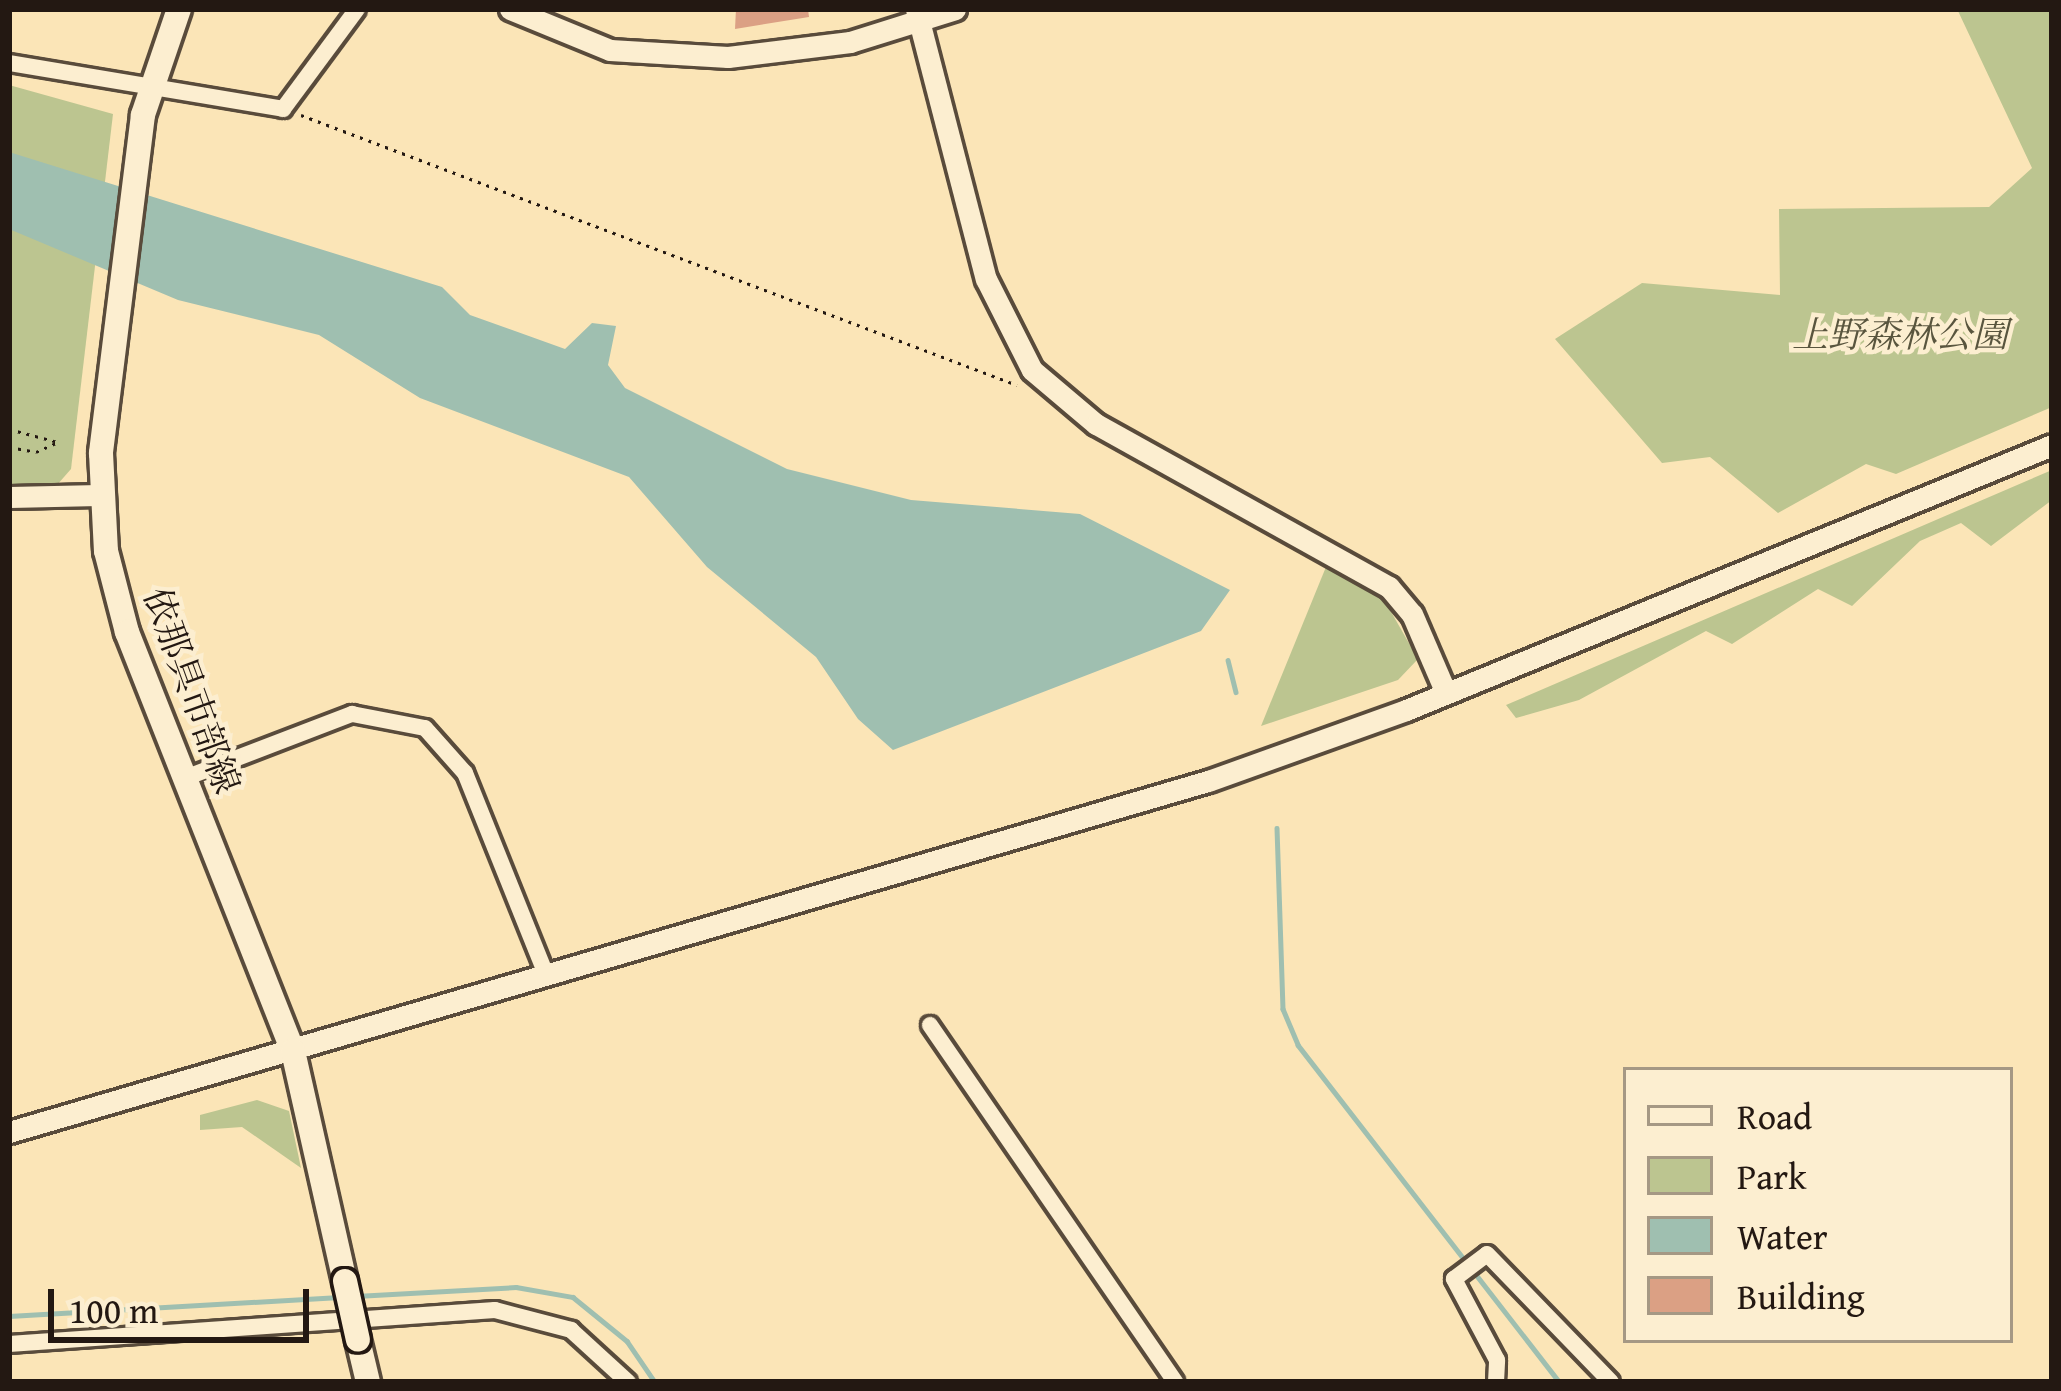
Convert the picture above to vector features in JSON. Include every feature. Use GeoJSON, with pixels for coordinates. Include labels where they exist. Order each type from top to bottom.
{"type":"FeatureCollection","features":[{"type":"Feature","properties":{"kind":"main road","name":"依那具市部線"},"geometry":{"type":"LineString","coordinates":[[179,9],[146,104],[99,495],[127,632],[292,1051],[368,1382]]}},
{"type":"Feature","properties":{"kind":"street"},"geometry":{"type":"LineString","coordinates":[[9,63],[146,104],[283,109],[357,9]]}},
{"type":"Feature","properties":{"kind":"street"},"geometry":{"type":"LineString","coordinates":[[510,9],[592,44],[662,57],[850,42],[918,16],[955,9]]}},
{"type":"Feature","properties":{"kind":"street"},"geometry":{"type":"LineString","coordinates":[[918,16],[986,279],[1032,370],[1096,424],[1389,587],[1412,614],[1446,693]]}},
{"type":"Feature","properties":{"kind":"street"},"geometry":{"type":"LineString","coordinates":[[9,1132],[1208,781],[1446,693],[2052,445]]}},
{"type":"Feature","properties":{"kind":"street"},"geometry":{"type":"LineString","coordinates":[[9,497],[99,495]]}},
{"type":"Feature","properties":{"kind":"street"},"geometry":{"type":"LineString","coordinates":[[185,778],[352,713],[425,728],[465,773],[547,977]]}},
{"type":"Feature","properties":{"kind":"street"},"geometry":{"type":"LineString","coordinates":[[931,1024],[1174,1382]]}},
{"type":"Feature","properties":{"kind":"street"},"geometry":{"type":"LineString","coordinates":[[1496,1382],[1497,1360],[1458,1276],[1484,1256],[1611,1382]]}},
{"type":"Feature","properties":{"kind":"street"},"geometry":{"type":"LineString","coordinates":[[9,1344],[496,1310],[571,1330],[628,1382]]}},
{"type":"Feature","properties":{"kind":"path"},"geometry":{"type":"LineString","coordinates":[[283,109],[1019,386]]}},
{"type":"Feature","properties":{"kind":"path"},"geometry":{"type":"LineString","coordinates":[[9,429],[60,439],[36,452],[9,448]]}},
{"type":"Feature","properties":{"kind":"green space","name":"上野森林公園"},"geometry":{"type":"Polygon","coordinates":[[[2052,9],[2052,407],[1896,474],[1866,464],[1778,513],[1710,457],[1662,463],[1555,339],[1642,283],[1780,295],[1779,209],[1989,207],[2032,168],[1958,11],[2052,9]]]}},
{"type":"Feature","properties":{"kind":"green space"},"geometry":{"type":"Polygon","coordinates":[[[9,85],[113,114],[71,469],[57,485],[9,485],[9,85]]]}},
{"type":"Feature","properties":{"kind":"green space"},"geometry":{"type":"Polygon","coordinates":[[[2052,470],[2052,500],[1991,546],[1961,523],[1920,541],[1852,606],[1818,589],[1732,644],[1706,631],[1579,700],[1516,718],[1506,705],[2052,470]]]}},
{"type":"Feature","properties":{"kind":"green space"},"geometry":{"type":"Polygon","coordinates":[[[1328,562],[1382,596],[1418,659],[1398,680],[1261,726],[1328,562]]]}},
{"type":"Feature","properties":{"kind":"green space"},"geometry":{"type":"Polygon","coordinates":[[[257,1100],[289,1111],[301,1168],[242,1127],[200,1130],[200,1115],[257,1100]]]}},
{"type":"Feature","properties":{"kind":"water"},"geometry":{"type":"Polygon","coordinates":[[[9,152],[442,287],[470,315],[565,349],[592,323],[616,326],[608,365],[625,388],[787,469],[911,500],[1080,514],[1230,590],[1201,631],[893,750],[858,719],[816,657],[707,567],[629,477],[420,398],[319,335],[178,300],[9,229],[9,152]]]}},
{"type":"Feature","properties":{"kind":"building"},"geometry":{"type":"Polygon","coordinates":[[[736,9],[808,9],[809,17],[735,29],[736,9]]]}},
{"type":"Feature","properties":{"kind":"waterway"},"geometry":{"type":"LineString","coordinates":[[1228,660],[1236,692]]}},
{"type":"Feature","properties":{"kind":"waterway"},"geometry":{"type":"LineString","coordinates":[[1277,828],[1283,1009],[1298,1045],[1559,1382]]}},
{"type":"Feature","properties":{"kind":"waterway"},"geometry":{"type":"LineString","coordinates":[[356,1296],[516,1287],[573,1297],[627,1341],[655,1382]]}},
{"type":"Feature","properties":{"kind":"waterway"},"geometry":{"type":"LineString","coordinates":[[9,1316],[339,1297]]}}]}
